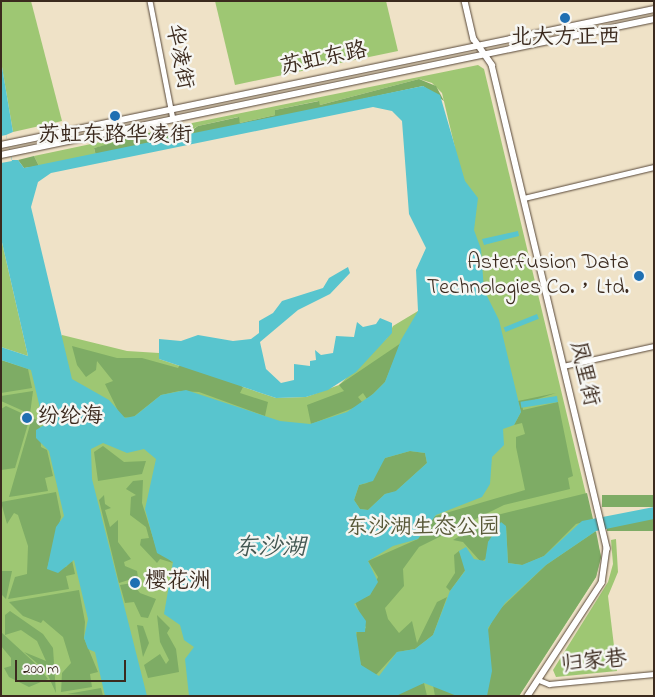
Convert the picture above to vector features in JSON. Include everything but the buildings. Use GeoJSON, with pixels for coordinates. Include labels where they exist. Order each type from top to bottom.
{"type":"FeatureCollection","features":[{"type":"Feature","properties":{"kind":"main road","name":"凤里街"},"geometry":{"type":"LineString","coordinates":[[465,1],[480,45],[487,54],[524,198],[607,558],[602,583],[528,696]]}},
{"type":"Feature","properties":{"kind":"main road","name":"苏虹东路"},"geometry":{"type":"LineString","coordinates":[[1,145],[654,9]]}},
{"type":"Feature","properties":{"kind":"main road","name":"苏虹东路"},"geometry":{"type":"LineString","coordinates":[[1,155],[654,19]]}},
{"type":"Feature","properties":{"kind":"street","name":"华凌街"},"geometry":{"type":"LineString","coordinates":[[150,1],[173,119]]}},
{"type":"Feature","properties":{"kind":"street"},"geometry":{"type":"LineString","coordinates":[[524,198],[654,168]]}},
{"type":"Feature","properties":{"kind":"street"},"geometry":{"type":"LineString","coordinates":[[562,366],[654,346]]}},
{"type":"Feature","properties":{"kind":"street","name":"归家巷"},"geometry":{"type":"LineString","coordinates":[[539,680],[550,684],[654,674]]}},
{"type":"Feature","properties":{"kind":"green space"},"geometry":{"type":"Polygon","coordinates":[[[1,1],[31,1],[62,121],[13,132],[1,61],[1,1]]]}},
{"type":"Feature","properties":{"kind":"green space"},"geometry":{"type":"Polygon","coordinates":[[[215,1],[386,1],[398,51],[235,85],[215,1]]]}},
{"type":"Feature","properties":{"kind":"green space","name":"东沙湖生态公园"},"geometry":{"type":"Polygon","coordinates":[[[478,65],[484,69],[601,557],[596,577],[519,696],[1,696],[1,360],[31,369],[62,335],[127,351],[159,353],[159,359],[276,398],[306,397],[339,385],[387,338],[393,326],[418,311],[455,148],[442,93],[432,83],[419,79],[320,105],[318,101],[275,110],[275,115],[240,123],[238,117],[198,126],[188,132],[196,135],[183,138],[182,135],[192,123],[478,65]]]}},
{"type":"Feature","properties":{"kind":"green space"},"geometry":{"type":"Polygon","coordinates":[[[419,79],[436,86],[444,101],[423,86],[196,135],[188,133],[198,126],[239,117],[240,123],[275,115],[275,110],[319,101],[320,105],[419,79]]]}},
{"type":"Feature","properties":{"kind":"green space"},"geometry":{"type":"Polygon","coordinates":[[[167,128],[173,140],[96,156],[94,148],[167,128]]]}},
{"type":"Feature","properties":{"kind":"green space"},"geometry":{"type":"Polygon","coordinates":[[[148,132],[149,136],[94,148],[96,156],[90,158],[39,166],[34,156],[148,132]]]}},
{"type":"Feature","properties":{"kind":"green space"},"geometry":{"type":"Polygon","coordinates":[[[34,156],[39,166],[24,168],[18,160],[34,156]]]}},
{"type":"Feature","properties":{"kind":"green space"},"geometry":{"type":"Polygon","coordinates":[[[1,238],[28,356],[1,347],[1,238]]]}},
{"type":"Feature","properties":{"kind":"green space"},"geometry":{"type":"Polygon","coordinates":[[[401,343],[385,382],[373,394],[367,399],[363,393],[358,397],[362,402],[356,407],[311,424],[307,405],[344,391],[339,385],[401,343]]]}},
{"type":"Feature","properties":{"kind":"green space"},"geometry":{"type":"Polygon","coordinates":[[[72,346],[117,358],[142,358],[178,368],[181,363],[232,380],[243,387],[240,393],[268,402],[265,416],[199,392],[179,391],[161,395],[132,418],[121,417],[105,384],[113,381],[97,361],[96,370],[86,377],[77,365],[72,346]]]}},
{"type":"Feature","properties":{"kind":"green space"},"geometry":{"type":"Polygon","coordinates":[[[1,360],[28,369],[32,388],[1,393],[1,360]]]}},
{"type":"Feature","properties":{"kind":"green space"},"geometry":{"type":"Polygon","coordinates":[[[33,391],[30,414],[1,401],[1,396],[33,391]]]}},
{"type":"Feature","properties":{"kind":"green space"},"geometry":{"type":"Polygon","coordinates":[[[556,393],[522,404],[523,410],[558,402],[573,476],[568,478],[570,489],[504,505],[419,547],[403,569],[404,586],[385,608],[388,619],[399,633],[412,621],[417,643],[437,602],[447,597],[433,635],[415,649],[397,652],[375,676],[361,665],[355,640],[357,631],[366,628],[355,602],[370,595],[378,577],[368,561],[418,539],[432,517],[525,490],[516,447],[516,437],[525,434],[522,423],[514,425],[521,412],[518,401],[556,393]]]}},
{"type":"Feature","properties":{"kind":"green space"},"geometry":{"type":"Polygon","coordinates":[[[6,406],[30,417],[15,468],[1,470],[1,409],[6,406]]]}},
{"type":"Feature","properties":{"kind":"green space"},"geometry":{"type":"Polygon","coordinates":[[[32,418],[40,421],[41,447],[47,450],[53,476],[45,478],[48,491],[9,497],[32,418]]]}},
{"type":"Feature","properties":{"kind":"green space"},"geometry":{"type":"Polygon","coordinates":[[[103,446],[124,462],[146,461],[142,474],[98,481],[94,452],[103,446]]]}},
{"type":"Feature","properties":{"kind":"green space"},"geometry":{"type":"Polygon","coordinates":[[[410,451],[425,453],[427,463],[395,492],[385,494],[368,510],[360,509],[354,500],[359,485],[367,483],[385,458],[410,451]]]}},
{"type":"Feature","properties":{"kind":"green space"},"geometry":{"type":"Polygon","coordinates":[[[143,480],[142,503],[156,547],[173,563],[160,559],[157,563],[140,545],[141,539],[149,538],[146,527],[130,515],[131,497],[136,495],[126,489],[133,481],[143,480]]]}},
{"type":"Feature","properties":{"kind":"green space"},"geometry":{"type":"Polygon","coordinates":[[[56,492],[61,517],[47,569],[66,567],[72,560],[75,574],[66,576],[69,589],[8,599],[15,577],[27,574],[28,546],[18,515],[14,513],[7,524],[1,502],[56,492]]]}},
{"type":"Feature","properties":{"kind":"green space"},"geometry":{"type":"Polygon","coordinates":[[[587,493],[593,519],[576,524],[544,556],[523,565],[508,563],[506,526],[488,542],[488,557],[481,562],[463,542],[453,540],[497,515],[587,493]]]}},
{"type":"Feature","properties":{"kind":"green space"},"geometry":{"type":"Polygon","coordinates":[[[104,495],[105,504],[111,508],[105,510],[110,527],[118,520],[118,542],[131,559],[124,562],[125,566],[137,571],[138,577],[119,583],[99,500],[104,495]]]}},
{"type":"Feature","properties":{"kind":"green space"},"geometry":{"type":"Polygon","coordinates":[[[602,495],[654,495],[654,507],[602,507],[602,495]]]}},
{"type":"Feature","properties":{"kind":"green space"},"geometry":{"type":"Polygon","coordinates":[[[607,519],[654,519],[654,531],[607,531],[607,519]]]}},
{"type":"Feature","properties":{"kind":"green space"},"geometry":{"type":"Polygon","coordinates":[[[596,531],[601,557],[596,577],[519,696],[487,696],[487,632],[496,613],[546,565],[596,531]]]}},
{"type":"Feature","properties":{"kind":"green space"},"geometry":{"type":"Polygon","coordinates":[[[616,539],[618,572],[608,596],[617,671],[556,677],[553,670],[608,582],[613,564],[611,540],[616,539]]]}},
{"type":"Feature","properties":{"kind":"green space"},"geometry":{"type":"Polygon","coordinates":[[[459,551],[466,569],[450,591],[446,587],[455,573],[454,555],[459,551]]]}},
{"type":"Feature","properties":{"kind":"green space"},"geometry":{"type":"Polygon","coordinates":[[[1,571],[12,571],[6,599],[1,594],[1,571]]]}},
{"type":"Feature","properties":{"kind":"green space"},"geometry":{"type":"Polygon","coordinates":[[[132,583],[140,593],[156,599],[148,618],[141,617],[134,602],[125,603],[120,585],[132,583]]]}},
{"type":"Feature","properties":{"kind":"green space"},"geometry":{"type":"Polygon","coordinates":[[[79,590],[85,622],[84,638],[98,672],[90,674],[92,687],[61,692],[62,673],[71,663],[63,637],[43,620],[41,623],[23,616],[9,602],[79,590]]]}},
{"type":"Feature","properties":{"kind":"green space"},"geometry":{"type":"Polygon","coordinates":[[[10,611],[43,634],[53,648],[56,693],[46,671],[24,652],[46,661],[37,641],[21,630],[5,635],[5,615],[10,611]]]}},
{"type":"Feature","properties":{"kind":"green space"},"geometry":{"type":"Polygon","coordinates":[[[157,615],[170,628],[167,633],[176,649],[179,672],[148,678],[144,665],[160,654],[166,664],[169,660],[160,642],[157,615]]]}},
{"type":"Feature","properties":{"kind":"green space"},"geometry":{"type":"Polygon","coordinates":[[[137,625],[143,626],[149,643],[143,657],[137,625]]]}},
{"type":"Feature","properties":{"kind":"green space"},"geometry":{"type":"Polygon","coordinates":[[[1,632],[38,666],[48,679],[29,687],[9,677],[4,668],[11,666],[11,658],[1,646],[1,632]]]}},
{"type":"Feature","properties":{"kind":"green space"},"geometry":{"type":"Polygon","coordinates":[[[424,683],[427,696],[396,696],[409,687],[424,683]]]}},
{"type":"Feature","properties":{"kind":"green space"},"geometry":{"type":"Polygon","coordinates":[[[433,685],[453,692],[457,696],[435,696],[433,685]]]}},
{"type":"Feature","properties":{"kind":"green space"},"geometry":{"type":"Polygon","coordinates":[[[101,688],[103,696],[67,694],[101,688]]]}},
{"type":"Feature","properties":{"kind":"water","name":"东沙湖"},"geometry":{"type":"Polygon","coordinates":[[[1,61],[13,132],[6,135],[12,160],[18,160],[24,168],[423,86],[440,95],[465,181],[478,198],[474,230],[481,249],[484,290],[499,320],[521,412],[514,425],[503,429],[504,445],[492,457],[490,484],[482,497],[436,515],[418,539],[393,546],[368,561],[378,582],[370,595],[354,604],[366,621],[365,632],[356,632],[361,665],[379,676],[397,652],[415,649],[433,635],[450,591],[465,571],[459,551],[466,547],[474,559],[485,561],[488,542],[501,522],[506,526],[508,563],[522,565],[544,556],[582,521],[654,507],[654,519],[596,531],[546,565],[505,603],[488,628],[492,671],[487,696],[457,696],[424,683],[396,696],[189,696],[185,659],[194,647],[184,640],[180,625],[164,614],[173,562],[157,553],[145,509],[156,459],[144,449],[127,453],[103,443],[91,449],[92,479],[147,696],[105,696],[95,652],[88,649],[84,638],[88,619],[74,560],[58,573],[47,569],[56,527],[64,516],[49,451],[36,438],[36,430],[44,425],[31,370],[1,360],[1,347],[28,356],[1,238],[1,61]],[[373,107],[51,173],[38,182],[31,207],[72,379],[109,400],[125,418],[135,416],[161,395],[186,390],[280,421],[310,424],[347,412],[373,394],[385,382],[401,340],[418,311],[416,270],[426,248],[409,214],[402,121],[392,111],[373,107]],[[410,451],[385,458],[373,481],[359,485],[354,500],[360,509],[368,510],[385,494],[396,491],[427,463],[425,453],[410,451]]]}},
{"type":"Feature","properties":{"kind":"water"},"geometry":{"type":"Polygon","coordinates":[[[518,231],[519,236],[484,245],[482,239],[518,231]]]}},
{"type":"Feature","properties":{"kind":"water"},"geometry":{"type":"Polygon","coordinates":[[[348,267],[350,273],[330,294],[298,310],[260,342],[266,369],[281,383],[294,380],[294,364],[310,366],[310,361],[316,360],[315,350],[321,355],[333,353],[336,336],[354,337],[357,322],[363,327],[376,324],[380,318],[392,323],[392,333],[356,372],[328,390],[306,397],[276,398],[159,359],[159,339],[181,341],[198,335],[233,341],[251,339],[259,333],[259,321],[273,313],[282,301],[323,288],[329,278],[348,267]]]}},
{"type":"Feature","properties":{"kind":"water"},"geometry":{"type":"Polygon","coordinates":[[[537,314],[539,319],[505,332],[504,327],[537,314]]]}},
{"type":"Feature","properties":{"kind":"water"},"geometry":{"type":"Polygon","coordinates":[[[557,396],[558,402],[521,408],[520,402],[557,396]]]}},
{"type":"Feature","properties":{"kind":"pier"},"geometry":{"type":"Polygon","coordinates":[[[6,135],[12,161],[1,163],[1,136],[6,135]]]}},
{"type":"Feature","properties":{"kind":"place","name":"北大方正西"},"geometry":{"type":"Point","coordinates":[565,18]}},
{"type":"Feature","properties":{"kind":"place","name":"苏虹东路华凌街"},"geometry":{"type":"Point","coordinates":[115,116]}},
{"type":"Feature","properties":{"kind":"place","name":"Asterfusion Data Technologies Co.，Ltd."},"geometry":{"type":"Point","coordinates":[639,276]}},
{"type":"Feature","properties":{"kind":"place","name":"纷纶海"},"geometry":{"type":"Point","coordinates":[27,418]}},
{"type":"Feature","properties":{"kind":"place","name":"樱花洲"},"geometry":{"type":"Point","coordinates":[135,583]}}]}
